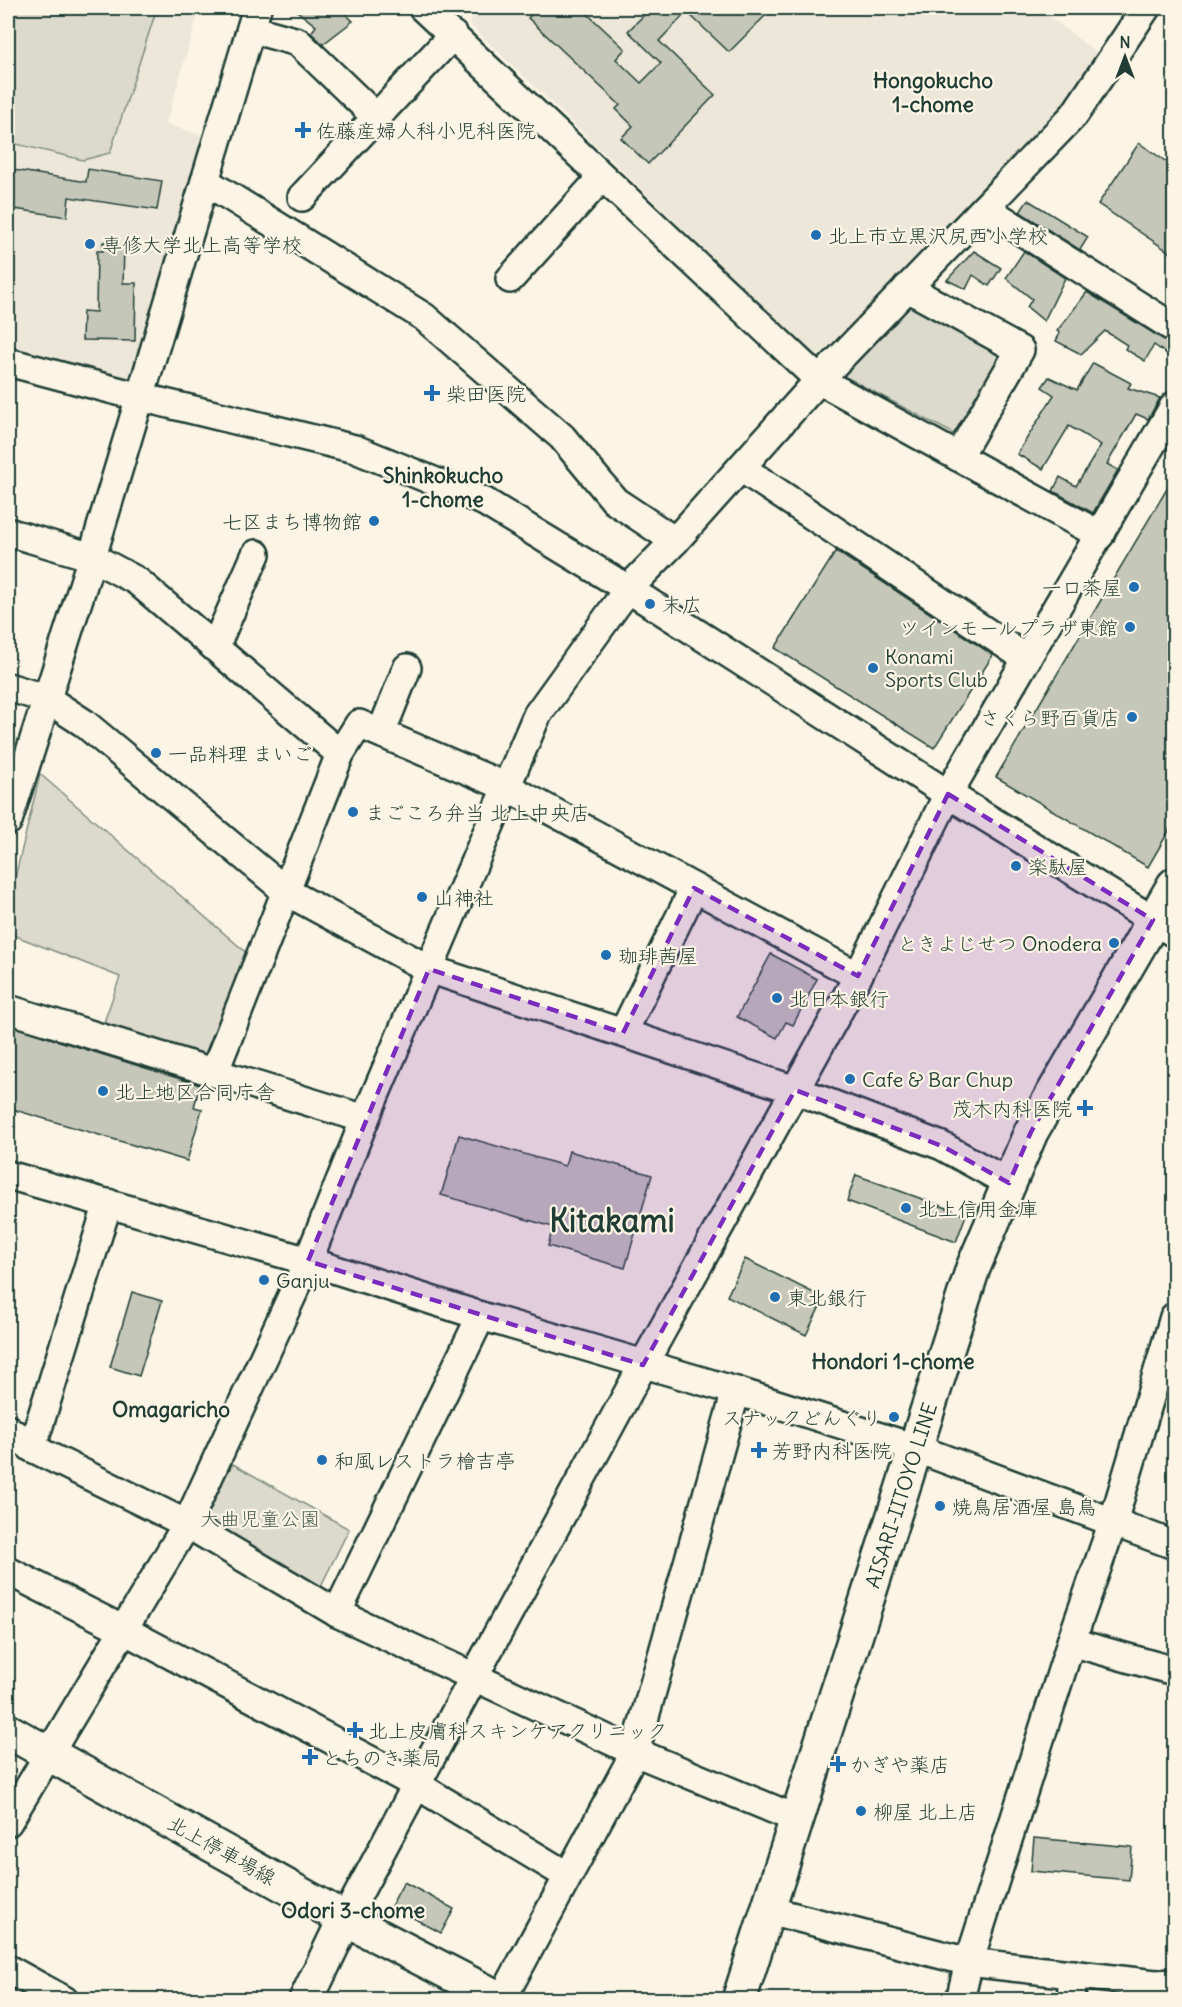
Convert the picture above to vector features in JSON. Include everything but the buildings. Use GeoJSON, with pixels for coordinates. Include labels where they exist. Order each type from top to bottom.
{"type":"FeatureCollection","features":[{"type":"Feature","properties":{"kind":"main road","name":"AISARI-IITOYO LINE"},"geometry":{"type":"LineString","coordinates":[[739,2000],[973,1268],[1031,1132],[1164,927],[1174,885]]}},
{"type":"Feature","properties":{"kind":"main road","name":"北上停車場線"},"geometry":{"type":"LineString","coordinates":[[8,1731],[345,1919],[502,2000]]}},
{"type":"Feature","properties":{"kind":"main road"},"geometry":{"type":"LineString","coordinates":[[306,2000],[345,1919]]}},
{"type":"Feature","properties":{"kind":"street"},"geometry":{"type":"LineString","coordinates":[[423,8],[819,380],[1100,535]]}},
{"type":"Feature","properties":{"kind":"street"},"geometry":{"type":"LineString","coordinates":[[8,1822],[187,1524],[308,1261],[365,1119],[537,715],[628,589],[675,541],[819,380],[1074,115],[1146,8]]}},
{"type":"Feature","properties":{"kind":"street"},"geometry":{"type":"LineString","coordinates":[[8,821],[92,557],[254,19],[298,42],[376,117]]}},
{"type":"Feature","properties":{"kind":"street"},"geometry":{"type":"LineString","coordinates":[[302,197],[453,36]]}},
{"type":"Feature","properties":{"kind":"street"},"geometry":{"type":"LineString","coordinates":[[510,279],[602,177]]}},
{"type":"Feature","properties":{"kind":"street"},"geometry":{"type":"LineString","coordinates":[[204,181],[424,317],[562,437],[615,501],[675,541]]}},
{"type":"Feature","properties":{"kind":"street"},"geometry":{"type":"LineString","coordinates":[[984,208],[1174,328]]}},
{"type":"Feature","properties":{"kind":"street"},"geometry":{"type":"LineString","coordinates":[[907,288],[1020,350],[958,457]]}},
{"type":"Feature","properties":{"kind":"street"},"geometry":{"type":"LineString","coordinates":[[8,362],[140,397],[355,449],[485,502],[628,589],[948,794],[1164,927]]}},
{"type":"Feature","properties":{"kind":"street"},"geometry":{"type":"LineString","coordinates":[[345,1919],[643,1365],[858,976],[948,794],[1174,406]]}},
{"type":"Feature","properties":{"kind":"street"},"geometry":{"type":"LineString","coordinates":[[741,468],[1028,658]]}},
{"type":"Feature","properties":{"kind":"street"},"geometry":{"type":"LineString","coordinates":[[8,532],[92,557],[137,581],[340,754]]}},
{"type":"Feature","properties":{"kind":"street"},"geometry":{"type":"LineString","coordinates":[[214,647],[256,554]]}},
{"type":"Feature","properties":{"kind":"street"},"geometry":{"type":"LineString","coordinates":[[381,733],[407,668]]}},
{"type":"Feature","properties":{"kind":"street"},"geometry":{"type":"LineString","coordinates":[[8,687],[46,699],[84,723],[287,891],[429,969],[795,1090],[942,1146],[1010,1183]]}},
{"type":"Feature","properties":{"kind":"street"},"geometry":{"type":"LineString","coordinates":[[214,1072],[340,754],[359,724],[507,787],[858,976]]}},
{"type":"Feature","properties":{"kind":"street"},"geometry":{"type":"LineString","coordinates":[[623,1033],[694,888]]}},
{"type":"Feature","properties":{"kind":"street"},"geometry":{"type":"LineString","coordinates":[[8,1009],[365,1119]]}},
{"type":"Feature","properties":{"kind":"street"},"geometry":{"type":"LineString","coordinates":[[8,1175],[308,1261],[643,1365],[736,1391],[915,1448],[1174,1545]]}},
{"type":"Feature","properties":{"kind":"street"},"geometry":{"type":"LineString","coordinates":[[32,1448],[108,1203]]}},
{"type":"Feature","properties":{"kind":"street"},"geometry":{"type":"LineString","coordinates":[[337,1613],[482,1316]]}},
{"type":"Feature","properties":{"kind":"street"},"geometry":{"type":"LineString","coordinates":[[960,2000],[969,1962],[1071,1642],[1170,1348],[1174,1317]]}},
{"type":"Feature","properties":{"kind":"street"},"geometry":{"type":"LineString","coordinates":[[502,2000],[635,1752],[736,1391]]}},
{"type":"Feature","properties":{"kind":"street"},"geometry":{"type":"LineString","coordinates":[[8,1429],[32,1448],[187,1524],[337,1613],[635,1752],[797,1819]]}},
{"type":"Feature","properties":{"kind":"street"},"geometry":{"type":"LineString","coordinates":[[8,1571],[417,1785],[568,1876]]}},
{"type":"Feature","properties":{"kind":"street"},"geometry":{"type":"LineString","coordinates":[[1071,1642],[1174,1671]]}},
{"type":"Feature","properties":{"kind":"street"},"geometry":{"type":"LineString","coordinates":[[768,1910],[1072,1987],[1174,1983]]}},
{"type":"Feature","properties":{"kind":"street"},"geometry":{"type":"LineString","coordinates":[[8,1969],[64,2000]]}},
{"type":"Feature","properties":{"kind":"highlighted area"},"geometry":{"type":"Polygon","coordinates":[[[948,794],[1153,920],[1031,1132],[1009,1183],[942,1146],[795,1090],[643,1365],[308,1261],[429,969],[623,1033],[694,888],[858,976],[948,794]]]}},
{"type":"Feature","properties":{"kind":"shaded area","name":"専修大学北上高等学校"},"geometry":{"type":"Polygon","coordinates":[[[8,8],[200,8],[166,124],[205,136],[129,386],[8,352],[8,8]]]}},
{"type":"Feature","properties":{"kind":"shaded area","name":"北上市立黒沢尻西小学校"},"geometry":{"type":"Polygon","coordinates":[[[484,8],[1039,8],[1102,57],[1067,114],[817,357],[468,23],[484,8]]]}},
{"type":"Feature","properties":{"kind":"green space"},"geometry":{"type":"Polygon","coordinates":[[[8,8],[157,8],[110,153],[83,160],[8,142],[8,8]]]}},
{"type":"Feature","properties":{"kind":"green space"},"geometry":{"type":"Polygon","coordinates":[[[911,298],[1005,352],[958,436],[838,373],[911,298]]]}},
{"type":"Feature","properties":{"kind":"green space"},"geometry":{"type":"Polygon","coordinates":[[[40,774],[249,955],[206,1058],[103,1025],[120,977],[8,933],[8,907],[40,774]]]}},
{"type":"Feature","properties":{"kind":"green space","name":"大曲児童公園"},"geometry":{"type":"Polygon","coordinates":[[[233,1464],[349,1529],[320,1588],[197,1522],[233,1464]]]}},
{"type":"Feature","properties":{"kind":"place","name":"佐藤産婦人科小児科医院"},"geometry":{"type":"Point","coordinates":[303,130]}},
{"type":"Feature","properties":{"kind":"place","name":"北上市立黒沢尻西小学校"},"geometry":{"type":"Point","coordinates":[816,235]}},
{"type":"Feature","properties":{"kind":"place","name":"専修大学北上高等学校"},"geometry":{"type":"Point","coordinates":[90,244]}},
{"type":"Feature","properties":{"kind":"place","name":"柴田医院"},"geometry":{"type":"Point","coordinates":[432,393]}},
{"type":"Feature","properties":{"kind":"place","name":"七区まち博物館"},"geometry":{"type":"Point","coordinates":[374,521]}},
{"type":"Feature","properties":{"kind":"place","name":"一口茶屋"},"geometry":{"type":"Point","coordinates":[1134,587]}},
{"type":"Feature","properties":{"kind":"place","name":"末広"},"geometry":{"type":"Point","coordinates":[650,604]}},
{"type":"Feature","properties":{"kind":"place","name":"ツインモールプラザ東館"},"geometry":{"type":"Point","coordinates":[1130,627]}},
{"type":"Feature","properties":{"kind":"place","name":"Konami Sports Club"},"geometry":{"type":"Point","coordinates":[873,668]}},
{"type":"Feature","properties":{"kind":"place","name":"さくら野百貨店"},"geometry":{"type":"Point","coordinates":[1132,717]}},
{"type":"Feature","properties":{"kind":"place","name":"一品料理 まいご"},"geometry":{"type":"Point","coordinates":[156,753]}},
{"type":"Feature","properties":{"kind":"place","name":"まごころ弁当 北上中央店"},"geometry":{"type":"Point","coordinates":[353,812]}},
{"type":"Feature","properties":{"kind":"place","name":"楽駄屋"},"geometry":{"type":"Point","coordinates":[1016,866]}},
{"type":"Feature","properties":{"kind":"place","name":"山神社"},"geometry":{"type":"Point","coordinates":[422,897]}},
{"type":"Feature","properties":{"kind":"place","name":"ときよじせつ Onodera"},"geometry":{"type":"Point","coordinates":[1114,943]}},
{"type":"Feature","properties":{"kind":"place","name":"珈琲茜屋"},"geometry":{"type":"Point","coordinates":[606,955]}},
{"type":"Feature","properties":{"kind":"place","name":"北日本銀行"},"geometry":{"type":"Point","coordinates":[777,998]}},
{"type":"Feature","properties":{"kind":"place","name":"Cafe & Bar Chup"},"geometry":{"type":"Point","coordinates":[850,1079]}},
{"type":"Feature","properties":{"kind":"place","name":"北上地区合同庁舎"},"geometry":{"type":"Point","coordinates":[103,1091]}},
{"type":"Feature","properties":{"kind":"place","name":"茂木内科医院"},"geometry":{"type":"Point","coordinates":[1085,1108]}},
{"type":"Feature","properties":{"kind":"place","name":"北上信用金庫"},"geometry":{"type":"Point","coordinates":[906,1208]}},
{"type":"Feature","properties":{"kind":"place","name":"Ganju"},"geometry":{"type":"Point","coordinates":[264,1280]}},
{"type":"Feature","properties":{"kind":"place","name":"東北銀行"},"geometry":{"type":"Point","coordinates":[775,1297]}},
{"type":"Feature","properties":{"kind":"place","name":"スナックどんぐり"},"geometry":{"type":"Point","coordinates":[894,1417]}},
{"type":"Feature","properties":{"kind":"place","name":"芳野内科医院"},"geometry":{"type":"Point","coordinates":[759,1450]}},
{"type":"Feature","properties":{"kind":"place","name":"和風レストラ檜吉亭"},"geometry":{"type":"Point","coordinates":[322,1460]}},
{"type":"Feature","properties":{"kind":"place","name":"焼鳥居酒屋 島鳥"},"geometry":{"type":"Point","coordinates":[940,1506]}},
{"type":"Feature","properties":{"kind":"place","name":"北上皮膚科スキンケアクリニック"},"geometry":{"type":"Point","coordinates":[355,1730]}},
{"type":"Feature","properties":{"kind":"place","name":"とちのき薬局"},"geometry":{"type":"Point","coordinates":[310,1757]}},
{"type":"Feature","properties":{"kind":"place","name":"かぎや薬店"},"geometry":{"type":"Point","coordinates":[838,1764]}},
{"type":"Feature","properties":{"kind":"place","name":"柳屋 北上店"},"geometry":{"type":"Point","coordinates":[861,1811]}},
{"type":"Feature","properties":{"kind":"district","name":"Hongokucho 1-chome"},"geometry":{"type":"Point","coordinates":[933,92]}},
{"type":"Feature","properties":{"kind":"district","name":"Shinkokucho 1-chome"},"geometry":{"type":"Point","coordinates":[443,487]}},
{"type":"Feature","properties":{"kind":"district","name":"Kitakami"},"geometry":{"type":"Point","coordinates":[612,1220]}},
{"type":"Feature","properties":{"kind":"district","name":"Hondori 1-chome"},"geometry":{"type":"Point","coordinates":[893,1361]}},
{"type":"Feature","properties":{"kind":"district","name":"Omagaricho"},"geometry":{"type":"Point","coordinates":[171,1409]}},
{"type":"Feature","properties":{"kind":"district","name":"Odori 3-chome"},"geometry":{"type":"Point","coordinates":[353,1910]}}]}
